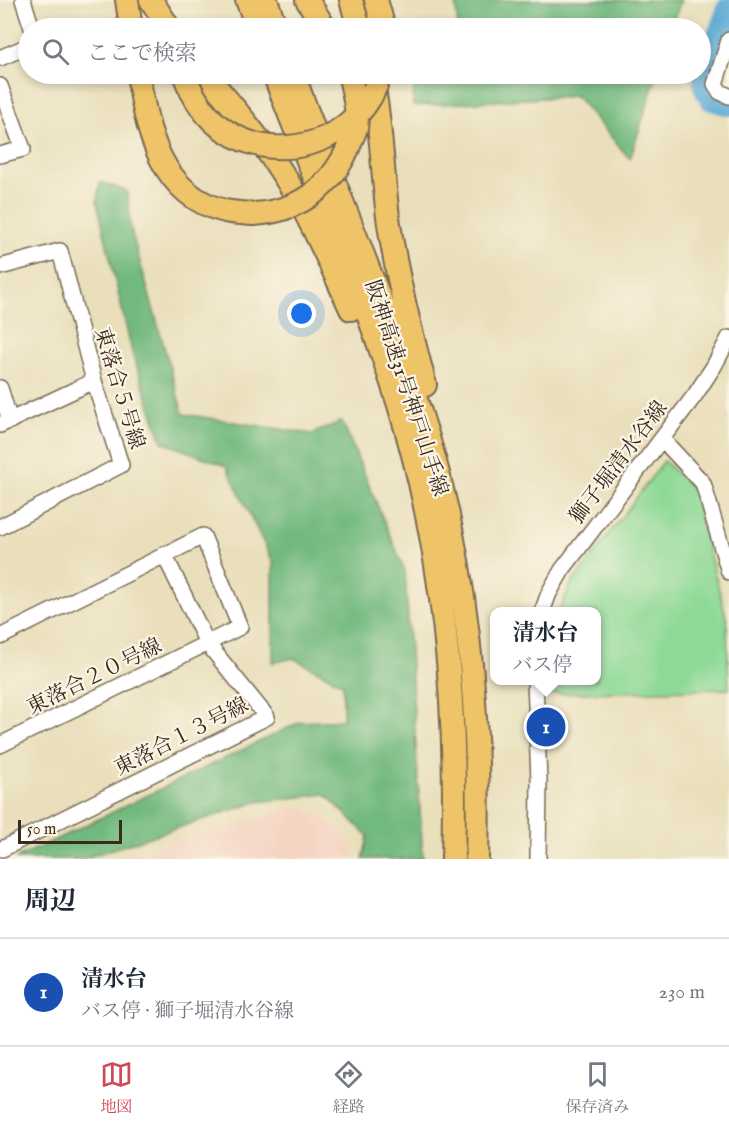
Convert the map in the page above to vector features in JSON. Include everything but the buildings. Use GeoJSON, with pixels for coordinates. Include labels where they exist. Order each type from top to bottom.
{"type":"FeatureCollection","features":[{"type":"Feature","properties":{"kind":"highway"},"geometry":{"type":"LineString","coordinates":[[128,0],[130,18]]}},
{"type":"Feature","properties":{"kind":"highway"},"geometry":{"type":"LineString","coordinates":[[151,0],[163,18]]}},
{"type":"Feature","properties":{"kind":"highway"},"geometry":{"type":"LineString","coordinates":[[170,0],[173,18]]}},
{"type":"Feature","properties":{"kind":"highway"},"geometry":{"type":"LineString","coordinates":[[247,0],[254,18]]}},
{"type":"Feature","properties":{"kind":"highway"},"geometry":{"type":"LineString","coordinates":[[266,0],[272,18]]}},
{"type":"Feature","properties":{"kind":"highway"},"geometry":{"type":"LineString","coordinates":[[307,0],[319,18]]}},
{"type":"Feature","properties":{"kind":"highway"},"geometry":{"type":"LineString","coordinates":[[351,0],[356,18]]}},
{"type":"Feature","properties":{"kind":"highway"},"geometry":{"type":"LineString","coordinates":[[376,0],[381,18]]}},
{"type":"Feature","properties":{"kind":"highway"},"geometry":{"type":"LineString","coordinates":[[140,84],[148,128],[158,154],[172,176],[190,194],[209,205],[226,211],[253,214],[284,210],[302,202],[313,195],[342,162],[356,128],[352,84]]}},
{"type":"Feature","properties":{"kind":"highway"},"geometry":{"type":"LineString","coordinates":[[188,84],[195,99],[212,120],[223,129],[256,145],[296,147],[315,142],[341,129],[363,109],[377,84]]}},
{"type":"Feature","properties":{"kind":"highway"},"geometry":{"type":"LineString","coordinates":[[213,84],[256,135],[295,194],[353,314],[422,492]]}},
{"type":"Feature","properties":{"kind":"highway","name":"阪神高速31号神戸山手線"},"geometry":{"type":"LineString","coordinates":[[278,84],[367,312],[399,406],[422,492],[448,652],[454,765],[453,859]]}},
{"type":"Feature","properties":{"kind":"highway","name":"阪神高速31号神戸山手線"},"geometry":{"type":"LineString","coordinates":[[297,84],[394,335],[427,436],[455,554],[471,644],[476,701],[477,859]]}},
{"type":"Feature","properties":{"kind":"highway"},"geometry":{"type":"LineString","coordinates":[[373,84],[395,256],[406,309],[454,499],[455,554]]}},
{"type":"Feature","properties":{"kind":"street"},"geometry":{"type":"LineString","coordinates":[[23,0],[29,18]]}},
{"type":"Feature","properties":{"kind":"street"},"geometry":{"type":"LineString","coordinates":[[729,40],[715,84],[720,92],[729,96]]}},
{"type":"Feature","properties":{"kind":"street"},"geometry":{"type":"LineString","coordinates":[[0,58],[18,50]]}},
{"type":"Feature","properties":{"kind":"street"},"geometry":{"type":"LineString","coordinates":[[0,86],[23,149],[0,155]]}},
{"type":"Feature","properties":{"kind":"street","name":"東落合５号線"},"geometry":{"type":"LineString","coordinates":[[0,267],[60,251],[94,381],[121,465],[0,527]]}},
{"type":"Feature","properties":{"kind":"street","name":"獅子堀清水谷線"},"geometry":{"type":"LineString","coordinates":[[544,607],[557,578],[695,395],[729,338]]}},
{"type":"Feature","properties":{"kind":"street"},"geometry":{"type":"LineString","coordinates":[[0,388],[5,423],[94,381]]}},
{"type":"Feature","properties":{"kind":"street"},"geometry":{"type":"LineString","coordinates":[[662,439],[703,483],[729,572]]}},
{"type":"Feature","properties":{"kind":"street","name":"東落合２０号線"},"geometry":{"type":"LineString","coordinates":[[0,745],[240,627],[202,536],[164,554]]}},
{"type":"Feature","properties":{"kind":"street"},"geometry":{"type":"LineString","coordinates":[[0,637],[164,554]]}},
{"type":"Feature","properties":{"kind":"street","name":"東落合１３号線"},"geometry":{"type":"LineString","coordinates":[[0,848],[267,717],[207,644],[164,554]]}},
{"type":"Feature","properties":{"kind":"street"},"geometry":{"type":"LineString","coordinates":[[535,685],[538,859]]}},
{"type":"Feature","properties":{"kind":"shaded area"},"geometry":{"type":"Polygon","coordinates":[[[300,806],[341,828],[354,853],[353,859],[117,859],[300,806]]]}},
{"type":"Feature","properties":{"kind":"green space"},"geometry":{"type":"Polygon","coordinates":[[[455,0],[681,0],[675,18],[457,18],[455,0]]]}},
{"type":"Feature","properties":{"kind":"green space"},"geometry":{"type":"Polygon","coordinates":[[[414,84],[654,84],[630,159],[576,96],[413,106],[414,84]]]}},
{"type":"Feature","properties":{"kind":"green space"},"geometry":{"type":"Polygon","coordinates":[[[100,182],[127,191],[131,230],[183,414],[312,434],[342,421],[405,571],[423,859],[363,859],[368,836],[325,794],[257,802],[82,859],[15,859],[300,722],[343,720],[343,684],[293,658],[273,663],[273,562],[226,466],[162,442],[132,352],[97,202],[100,182]]]}},
{"type":"Feature","properties":{"kind":"green space"},"geometry":{"type":"Polygon","coordinates":[[[664,461],[692,488],[727,620],[729,689],[550,694],[549,685],[601,685],[601,607],[561,607],[570,586],[664,461]]]}},
{"type":"Feature","properties":{"kind":"waterway"},"geometry":{"type":"LineString","coordinates":[[711,59],[729,10]]}},
{"type":"Feature","properties":{"kind":"waterway"},"geometry":{"type":"LineString","coordinates":[[707,84],[712,98],[729,103]]}},
{"type":"Feature","properties":{"kind":"place","name":"清水台"},"geometry":{"type":"Point","coordinates":[546,727]}}]}
